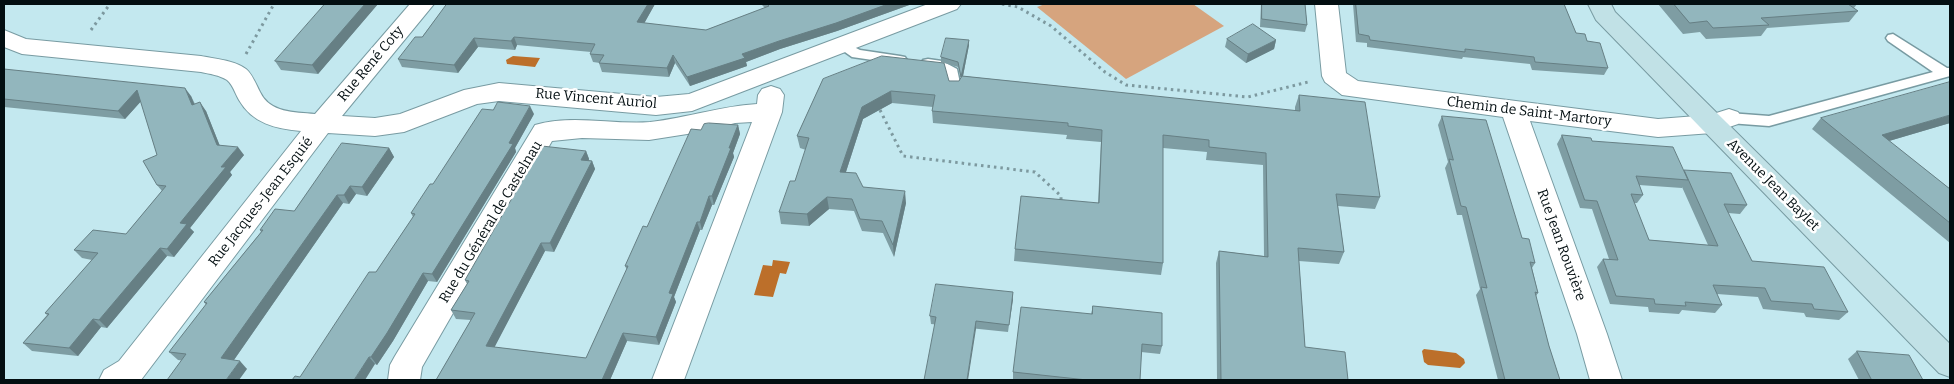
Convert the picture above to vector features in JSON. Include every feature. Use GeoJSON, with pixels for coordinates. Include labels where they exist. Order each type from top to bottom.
{"type":"FeatureCollection","features":[{"type":"Feature","properties":{"kind":"street","name":"Rue René Coty"},"geometry":{"type":"LineString","coordinates":[[321,124],[422,4]]}},
{"type":"Feature","properties":{"kind":"street","name":"Rue Vincent Auriol"},"geometry":{"type":"LineString","coordinates":[[321,124],[375,127],[404,122],[472,96],[499,92],[656,106],[692,102],[949,4]]}},
{"type":"Feature","properties":{"kind":"street","name":"Chemin de Saint-Martory"},"geometry":{"type":"LineString","coordinates":[[1326,4],[1334,76],[1350,89],[1658,128],[1720,121]]}},
{"type":"Feature","properties":{"kind":"street","name":"Avenue Jean Baylet"},"geometry":{"type":"LineString","coordinates":[[1600,4],[1604,15],[1950,337]]}},
{"type":"Feature","properties":{"kind":"street","name":"Avenue Jean Baylet"},"geometry":{"type":"LineString","coordinates":[[1608,4],[1623,12],[1720,121],[1950,364]]}},
{"type":"Feature","properties":{"kind":"street","name":"Rue Jacques-Jean Esquié"},"geometry":{"type":"LineString","coordinates":[[4,38],[22,46],[201,64],[228,70],[240,77],[249,97],[258,109],[274,118],[321,124]]}},
{"type":"Feature","properties":{"kind":"street"},"geometry":{"type":"LineString","coordinates":[[668,380],[769,112],[771,92],[768,74]]}},
{"type":"Feature","properties":{"kind":"street","name":"Rue Jean Rouvière"},"geometry":{"type":"LineString","coordinates":[[1513,110],[1592,334],[1606,380]]}},
{"type":"Feature","properties":{"kind":"street","name":"Rue du Général de Castelnau"},"geometry":{"type":"LineString","coordinates":[[404,380],[406,365],[544,132],[582,128],[649,131],[700,123],[735,114],[769,112]]}},
{"type":"Feature","properties":{"kind":"street","name":"Rue Jacques-Jean Esquié"},"geometry":{"type":"LineString","coordinates":[[122,376],[321,124]]}},
{"type":"Feature","properties":{"kind":"lane"},"geometry":{"type":"LineString","coordinates":[[1893,38],[1947,73]]}},
{"type":"Feature","properties":{"kind":"lane"},"geometry":{"type":"LineString","coordinates":[[842,45],[857,54],[937,64],[952,72],[954,88]]}},
{"type":"Feature","properties":{"kind":"lane"},"geometry":{"type":"LineString","coordinates":[[1720,121],[1769,121],[1947,73]]}},
{"type":"Feature","properties":{"kind":"path"},"geometry":{"type":"LineString","coordinates":[[88,33],[110,4]]}},
{"type":"Feature","properties":{"kind":"path"},"geometry":{"type":"LineString","coordinates":[[243,59],[274,4]]}},
{"type":"Feature","properties":{"kind":"path"},"geometry":{"type":"LineString","coordinates":[[880,110],[903,156],[1035,172],[1061,196],[1061,204]]}},
{"type":"Feature","properties":{"kind":"shaded area"},"geometry":{"type":"Polygon","coordinates":[[[1045,4],[1193,4],[1224,26],[1126,79],[1037,7],[1045,4]]]}},
{"type":"Feature","properties":{"kind":"shaded area"},"geometry":{"type":"Polygon","coordinates":[[[513,56],[540,58],[535,67],[507,64],[506,60],[513,56]]]}},
{"type":"Feature","properties":{"kind":"shaded area"},"geometry":{"type":"Polygon","coordinates":[[[773,260],[790,262],[786,274],[780,273],[773,297],[754,295],[763,265],[772,266],[773,260]]]}},
{"type":"Feature","properties":{"kind":"shaded area"},"geometry":{"type":"Polygon","coordinates":[[[1424,349],[1456,353],[1464,359],[1465,363],[1460,368],[1428,365],[1424,362],[1422,351],[1424,349]]]}},
{"type":"Feature","properties":{"kind":"building"},"geometry":{"type":"Polygon","coordinates":[[[325,4],[365,4],[312,65],[275,61],[325,4]]]}},
{"type":"Feature","properties":{"kind":"building"},"geometry":{"type":"Polygon","coordinates":[[[447,4],[648,4],[637,22],[706,30],[769,6],[767,4],[888,4],[742,54],[745,58],[687,77],[673,55],[667,68],[599,63],[604,55],[590,54],[595,44],[514,37],[511,41],[474,38],[454,65],[398,59],[415,37],[422,37],[447,4]]]}},
{"type":"Feature","properties":{"kind":"building"},"geometry":{"type":"Polygon","coordinates":[[[1262,4],[1305,4],[1307,25],[1262,19],[1262,4]]]}},
{"type":"Feature","properties":{"kind":"building"},"geometry":{"type":"Polygon","coordinates":[[[1356,4],[1564,4],[1576,33],[1585,34],[1587,41],[1600,43],[1608,68],[1535,62],[1534,57],[1465,49],[1465,52],[1370,40],[1369,36],[1359,34],[1356,4]]]}},
{"type":"Feature","properties":{"kind":"building"},"geometry":{"type":"Polygon","coordinates":[[[1674,4],[1848,4],[1858,11],[1761,18],[1769,25],[1713,28],[1707,21],[1690,23],[1674,4]]]}},
{"type":"Feature","properties":{"kind":"building"},"geometry":{"type":"Polygon","coordinates":[[[1253,24],[1276,40],[1248,54],[1227,39],[1253,24]]]}},
{"type":"Feature","properties":{"kind":"building"},"geometry":{"type":"Polygon","coordinates":[[[946,38],[969,40],[961,77],[958,62],[941,57],[946,38]]]}},
{"type":"Feature","properties":{"kind":"building"},"geometry":{"type":"Polygon","coordinates":[[[882,56],[944,63],[949,81],[959,81],[962,76],[1300,111],[1299,95],[1365,102],[1380,197],[1336,194],[1344,252],[1298,248],[1305,347],[1345,352],[1348,380],[1221,380],[1219,251],[1268,257],[1266,153],[1209,147],[1209,140],[1163,135],[1163,263],[1015,249],[1021,196],[1099,203],[1102,130],[1068,126],[1068,123],[932,111],[935,95],[891,91],[862,107],[840,172],[856,173],[863,187],[905,191],[893,245],[882,221],[860,219],[852,199],[827,197],[807,214],[779,212],[790,181],[795,181],[809,138],[797,136],[823,79],[882,56]]]}},
{"type":"Feature","properties":{"kind":"building"},"geometry":{"type":"Polygon","coordinates":[[[4,69],[185,88],[192,105],[200,102],[217,145],[238,147],[221,167],[226,167],[180,223],[187,224],[167,249],[160,248],[99,320],[93,319],[69,348],[23,343],[49,314],[45,313],[98,253],[74,250],[93,230],[126,234],[166,186],[157,185],[143,161],[157,155],[137,90],[118,111],[4,99],[4,69]]]}},
{"type":"Feature","properties":{"kind":"building"},"geometry":{"type":"Polygon","coordinates":[[[1950,82],[1950,115],[1882,135],[1950,189],[1950,223],[1821,118],[1950,82]]]}},
{"type":"Feature","properties":{"kind":"building"},"geometry":{"type":"Polygon","coordinates":[[[498,102],[530,106],[509,143],[513,144],[432,274],[423,273],[387,333],[354,380],[292,380],[295,376],[300,377],[369,272],[376,272],[415,214],[411,213],[430,184],[433,184],[482,109],[493,110],[498,102]]]}},
{"type":"Feature","properties":{"kind":"building"},"geometry":{"type":"Polygon","coordinates":[[[1442,116],[1486,120],[1522,238],[1529,239],[1535,263],[1530,262],[1538,293],[1535,292],[1560,380],[1505,380],[1481,287],[1487,288],[1466,207],[1461,206],[1449,159],[1453,160],[1442,116]]]}},
{"type":"Feature","properties":{"kind":"building"},"geometry":{"type":"Polygon","coordinates":[[[704,124],[738,125],[712,196],[709,196],[700,222],[697,222],[669,293],[673,294],[656,337],[623,333],[602,380],[436,380],[475,313],[451,310],[469,281],[465,280],[542,146],[586,151],[581,160],[592,161],[550,243],[541,243],[486,346],[586,358],[628,266],[625,266],[643,226],[647,227],[691,129],[701,130],[704,124]]]}},
{"type":"Feature","properties":{"kind":"building"},"geometry":{"type":"Polygon","coordinates":[[[1562,135],[1591,138],[1592,141],[1673,147],[1688,180],[1636,176],[1643,195],[1631,194],[1649,240],[1718,246],[1684,170],[1731,173],[1747,205],[1724,204],[1752,261],[1824,267],[1848,312],[1814,309],[1812,304],[1771,301],[1765,288],[1713,285],[1722,305],[1685,302],[1686,306],[1655,304],[1654,299],[1616,296],[1603,259],[1618,260],[1597,201],[1585,200],[1562,135]]]}},
{"type":"Feature","properties":{"kind":"building"},"geometry":{"type":"Polygon","coordinates":[[[342,143],[389,148],[362,187],[350,186],[344,195],[337,195],[221,358],[240,361],[226,380],[167,380],[186,354],[169,352],[207,303],[204,302],[263,230],[260,230],[275,209],[294,211],[342,143]]]}},
{"type":"Feature","properties":{"kind":"building"},"geometry":{"type":"Polygon","coordinates":[[[936,284],[1013,292],[1009,325],[976,321],[967,380],[924,380],[936,317],[930,316],[936,284]]]}},
{"type":"Feature","properties":{"kind":"building"},"geometry":{"type":"Polygon","coordinates":[[[1093,306],[1162,313],[1162,346],[1142,344],[1140,380],[1087,380],[1013,372],[1021,307],[1092,314],[1093,306]]]}},
{"type":"Feature","properties":{"kind":"building"},"geometry":{"type":"Polygon","coordinates":[[[1857,351],[1909,355],[1923,380],[1872,380],[1857,351]]]}}]}
